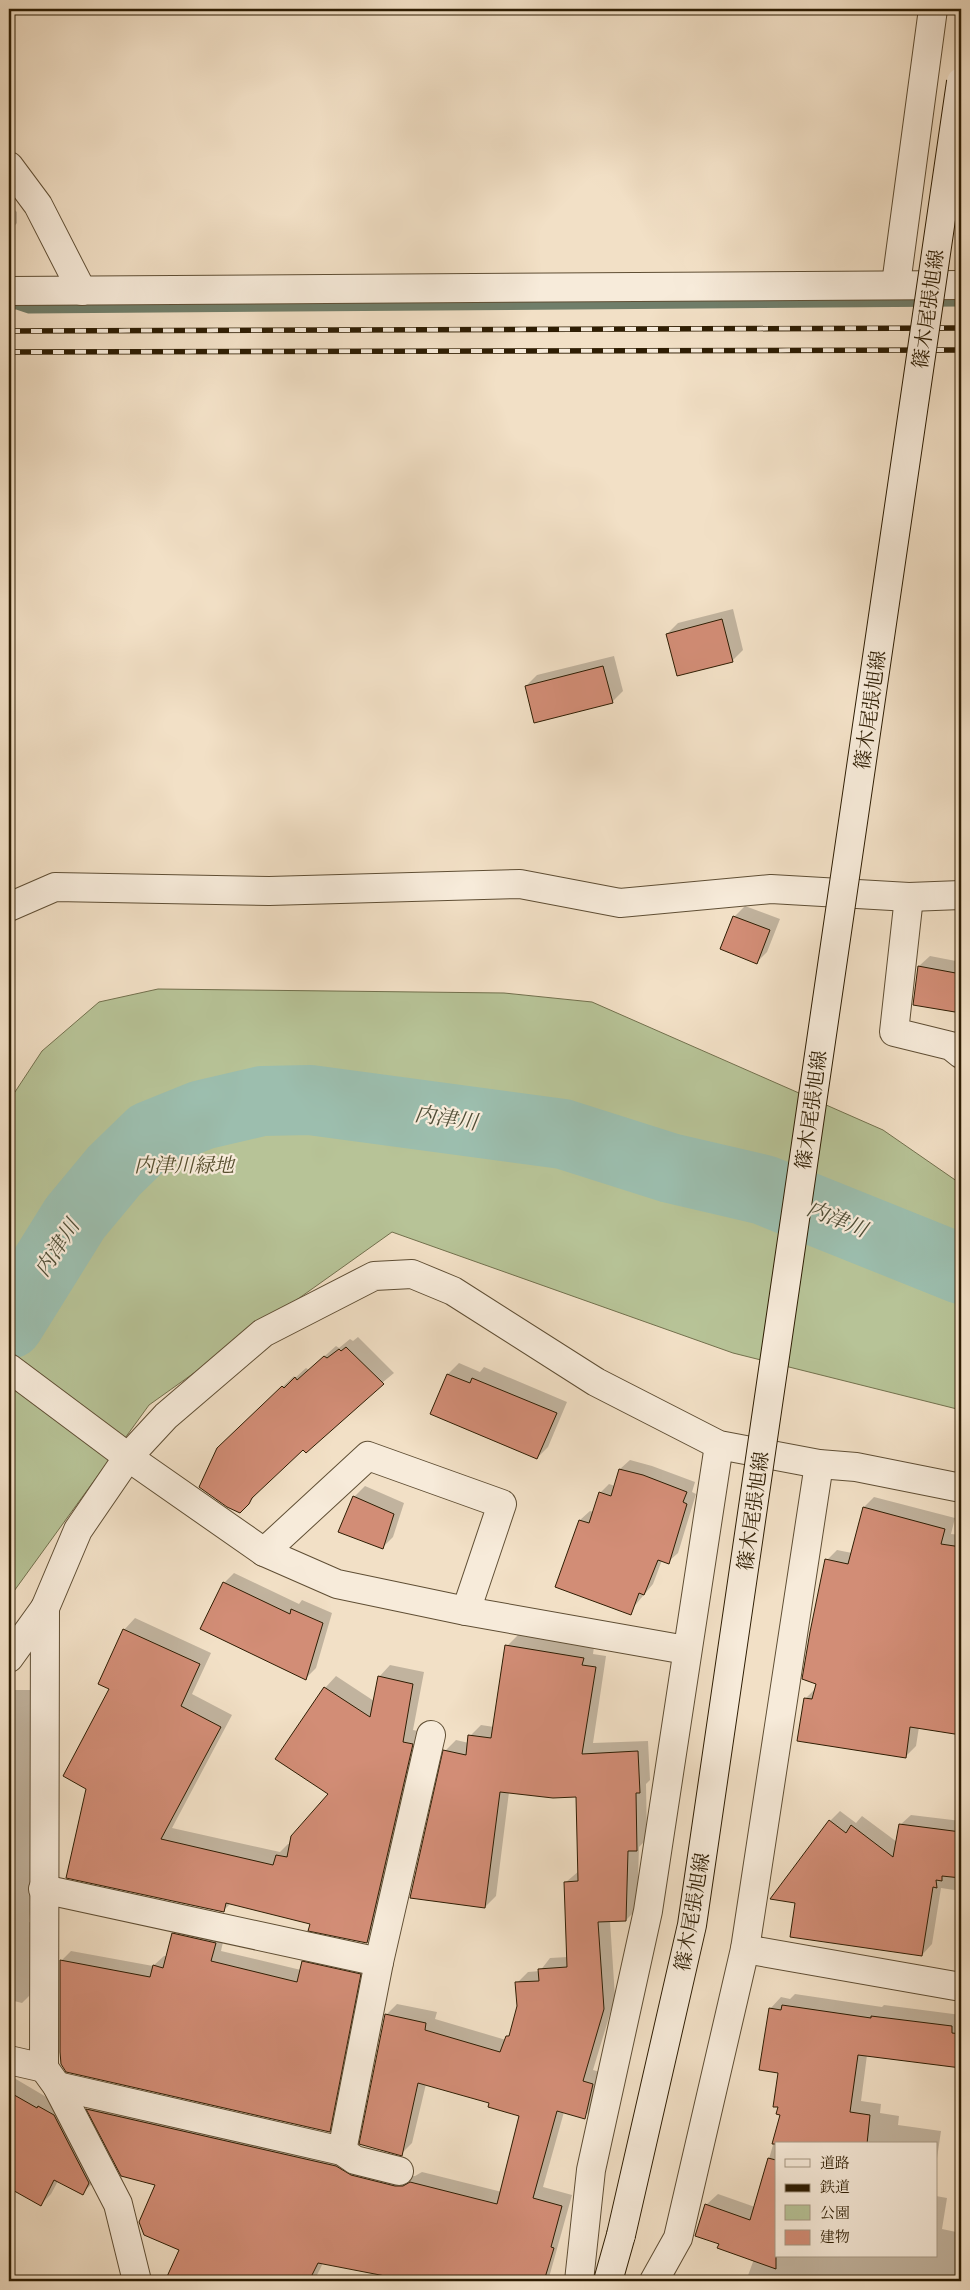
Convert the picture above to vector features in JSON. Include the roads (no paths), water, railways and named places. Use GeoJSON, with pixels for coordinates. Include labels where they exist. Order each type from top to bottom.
{"type":"FeatureCollection","features":[{"type":"Feature","properties":{"kind":"street"},"geometry":{"type":"LineString","coordinates":[[896,284],[933,9]]}},
{"type":"Feature","properties":{"kind":"street","name":"篠木尾張旭線"},"geometry":{"type":"LineString","coordinates":[[608,2281],[621,2234],[692,1925],[961,82]]}},
{"type":"Feature","properties":{"kind":"street"},"geometry":{"type":"LineString","coordinates":[[9,166],[38,205],[82,291]]}},
{"type":"Feature","properties":{"kind":"street"},"geometry":{"type":"LineString","coordinates":[[9,291],[961,284]]}},
{"type":"Feature","properties":{"kind":"street"},"geometry":{"type":"LineString","coordinates":[[11,911],[55,886],[269,891],[520,884],[620,903],[771,889],[909,896],[961,895]]}},
{"type":"Feature","properties":{"kind":"street"},"geometry":{"type":"LineString","coordinates":[[909,896],[894,1032],[951,1046],[961,1054]]}},
{"type":"Feature","properties":{"kind":"street"},"geometry":{"type":"LineString","coordinates":[[9,1658],[45,1608],[78,1530],[118,1449],[166,1416],[263,1334],[374,1276],[412,1274],[453,1291],[596,1382],[719,1445],[819,1464],[856,1467],[961,1488]]}},
{"type":"Feature","properties":{"kind":"street"},"geometry":{"type":"LineString","coordinates":[[9,1368],[118,1449],[264,1552],[337,1584],[466,1611],[686,1650]]}},
{"type":"Feature","properties":{"kind":"street"},"geometry":{"type":"LineString","coordinates":[[579,2281],[591,2170],[648,1910],[686,1650],[719,1445]]}},
{"type":"Feature","properties":{"kind":"street"},"geometry":{"type":"LineString","coordinates":[[264,1552],[368,1456],[502,1504],[466,1611]]}},
{"type":"Feature","properties":{"kind":"street"},"geometry":{"type":"LineString","coordinates":[[654,2281],[678,2238],[745,1950],[819,1464]]}},
{"type":"Feature","properties":{"kind":"street"},"geometry":{"type":"LineString","coordinates":[[45,1608],[43,1889],[51,2077],[118,2204],[137,2281]]}},
{"type":"Feature","properties":{"kind":"street"},"geometry":{"type":"LineString","coordinates":[[342,2151],[379,1962],[431,1735]]}},
{"type":"Feature","properties":{"kind":"street"},"geometry":{"type":"LineString","coordinates":[[43,1889],[379,1962]]}},
{"type":"Feature","properties":{"kind":"street"},"geometry":{"type":"LineString","coordinates":[[745,1950],[961,1987]]}},
{"type":"Feature","properties":{"kind":"street"},"geometry":{"type":"LineString","coordinates":[[9,2060],[51,2077],[342,2151],[355,2160],[398,2171]]}},
{"type":"Feature","properties":{"kind":"waterway"},"geometry":{"type":"LineString","coordinates":[[9,304],[17,304],[29,308],[961,301]]}},
{"type":"Feature","properties":{"kind":"waterway","name":"内津川"},"geometry":{"type":"LineString","coordinates":[[9,1324],[75,1218],[114,1171],[150,1136],[202,1115],[262,1101],[310,1100],[563,1134],[670,1168],[764,1190],[961,1269]]}},
{"type":"Feature","properties":{"kind":"railway"},"geometry":{"type":"LineString","coordinates":[[9,331],[961,328]]}},
{"type":"Feature","properties":{"kind":"railway"},"geometry":{"type":"LineString","coordinates":[[9,352],[961,350]]}},
{"type":"Feature","properties":{"kind":"park label","name":"内津川緑地"},"geometry":{"type":"Point","coordinates":[184,1165]}}]}
